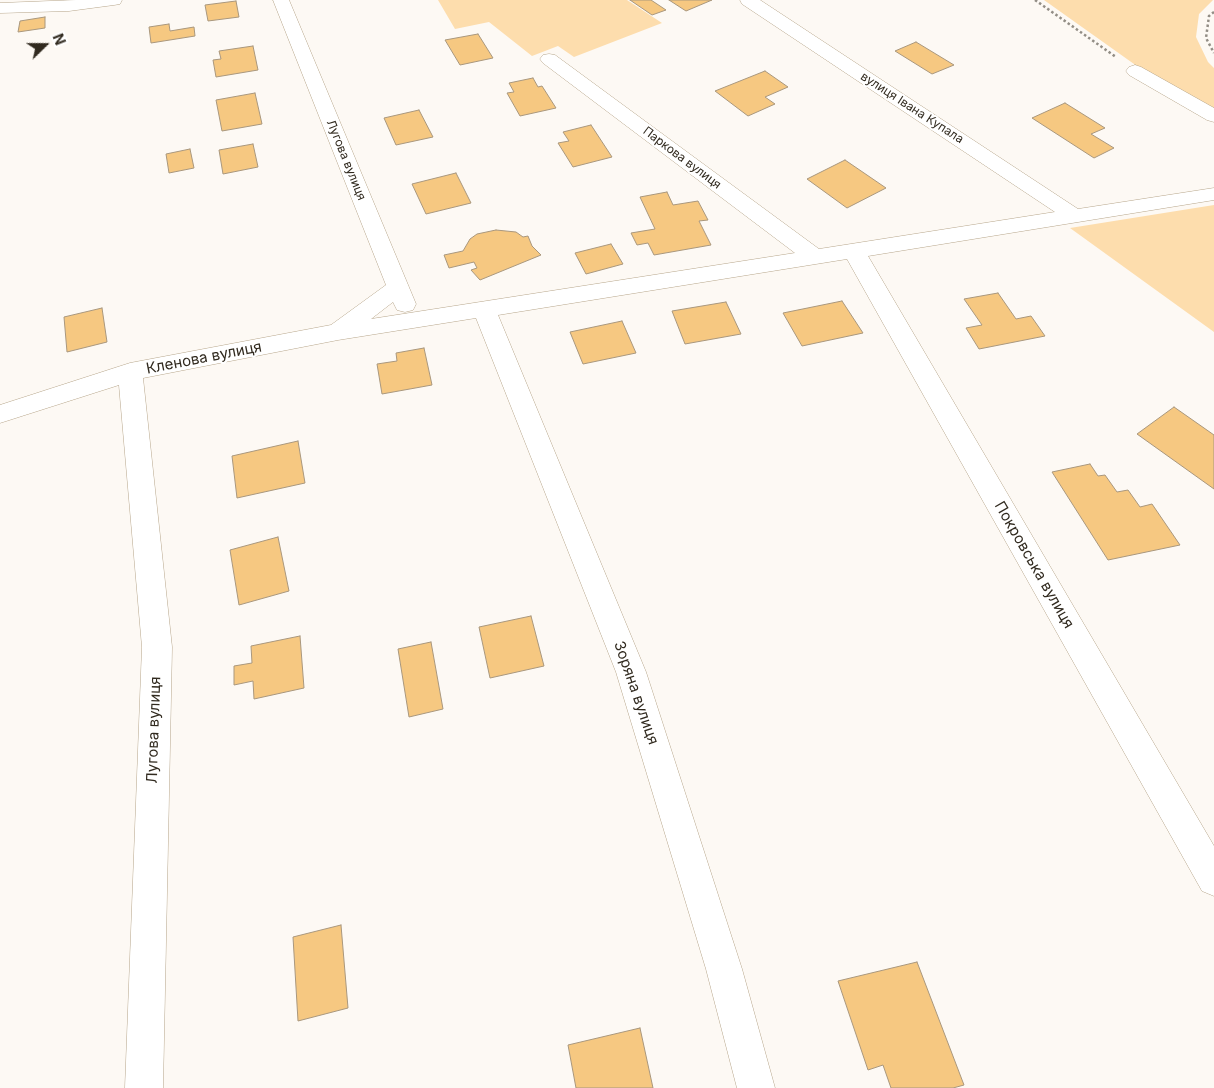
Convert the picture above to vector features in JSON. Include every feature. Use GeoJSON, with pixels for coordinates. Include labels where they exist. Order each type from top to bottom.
{"type":"FeatureCollection","features":[{"type":"Feature","properties":{"kind":"street"},"geometry":{"type":"LineString","coordinates":[[0,8],[69,6],[114,0]]}},
{"type":"Feature","properties":{"kind":"street","name":"Лугова вулиця"},"geometry":{"type":"LineString","coordinates":[[281,0],[412,320]]}},
{"type":"Feature","properties":{"kind":"street","name":"вулиця Івана Купала"},"geometry":{"type":"LineString","coordinates":[[748,0],[1075,216]]}},
{"type":"Feature","properties":{"kind":"street","name":"Паркова вулиця"},"geometry":{"type":"LineString","coordinates":[[549,59],[815,257]]}},
{"type":"Feature","properties":{"kind":"street"},"geometry":{"type":"LineString","coordinates":[[1135,70],[1214,116]]}},
{"type":"Feature","properties":{"kind":"street"},"geometry":{"type":"LineString","coordinates":[[338,332],[1214,194]]}},
{"type":"Feature","properties":{"kind":"street","name":"Покровська вулиця"},"geometry":{"type":"LineString","coordinates":[[854,251],[1214,879]]}},
{"type":"Feature","properties":{"kind":"street","name":"Кленова вулиця"},"geometry":{"type":"LineString","coordinates":[[0,414],[130,372],[338,332],[398,287]]}},
{"type":"Feature","properties":{"kind":"street","name":"Зоряна вулиця"},"geometry":{"type":"LineString","coordinates":[[484,309],[631,672],[724,969],[756,1088]]}},
{"type":"Feature","properties":{"kind":"street","name":"Лугова вулиця"},"geometry":{"type":"LineString","coordinates":[[130,372],[157,647],[144,1088]]}},
{"type":"Feature","properties":{"kind":"path"},"geometry":{"type":"LineString","coordinates":[[1035,0],[1135,70]]}},
{"type":"Feature","properties":{"kind":"path"},"geometry":{"type":"LineString","coordinates":[[1214,12],[1209,16],[1206,38],[1214,53]]}},
{"type":"Feature","properties":{"kind":"shaded area"},"geometry":{"type":"Polygon","coordinates":[[[438,0],[627,0],[662,23],[574,57],[558,46],[532,56],[489,22],[455,29],[438,0]]]}},
{"type":"Feature","properties":{"kind":"shaded area"},"geometry":{"type":"Polygon","coordinates":[[[1044,0],[1213,0],[1199,14],[1196,37],[1208,62],[1214,68],[1214,110],[1141,69],[1044,0]]]}},
{"type":"Feature","properties":{"kind":"shaded area"},"geometry":{"type":"Polygon","coordinates":[[[1214,205],[1214,332],[1070,228],[1214,205]]]}},
{"type":"Feature","properties":{"kind":"building"},"geometry":{"type":"Polygon","coordinates":[[[630,0],[651,0],[666,10],[652,15],[630,0]]]}},
{"type":"Feature","properties":{"kind":"building"},"geometry":{"type":"Polygon","coordinates":[[[669,0],[712,0],[686,11],[669,0]]]}},
{"type":"Feature","properties":{"kind":"building"},"geometry":{"type":"Polygon","coordinates":[[[236,1],[239,17],[208,21],[205,5],[236,1]]]}},
{"type":"Feature","properties":{"kind":"building"},"geometry":{"type":"Polygon","coordinates":[[[45,17],[45,28],[18,32],[20,21],[45,17]]]}},
{"type":"Feature","properties":{"kind":"building"},"geometry":{"type":"Polygon","coordinates":[[[169,24],[170,31],[194,27],[195,36],[151,43],[149,27],[169,24]]]}},
{"type":"Feature","properties":{"kind":"building"},"geometry":{"type":"Polygon","coordinates":[[[478,34],[493,58],[460,65],[445,40],[478,34]]]}},
{"type":"Feature","properties":{"kind":"building"},"geometry":{"type":"Polygon","coordinates":[[[916,42],[954,65],[932,74],[895,51],[916,42]]]}},
{"type":"Feature","properties":{"kind":"building"},"geometry":{"type":"Polygon","coordinates":[[[253,46],[258,70],[216,77],[213,60],[221,59],[219,51],[253,46]]]}},
{"type":"Feature","properties":{"kind":"building"},"geometry":{"type":"Polygon","coordinates":[[[765,71],[788,87],[765,97],[775,104],[748,116],[715,91],[765,71]]]}},
{"type":"Feature","properties":{"kind":"building"},"geometry":{"type":"Polygon","coordinates":[[[533,78],[538,87],[542,86],[556,108],[520,116],[507,93],[514,92],[509,83],[533,78]]]}},
{"type":"Feature","properties":{"kind":"building"},"geometry":{"type":"Polygon","coordinates":[[[255,93],[262,124],[222,131],[216,100],[255,93]]]}},
{"type":"Feature","properties":{"kind":"building"},"geometry":{"type":"Polygon","coordinates":[[[1065,103],[1105,128],[1091,134],[1114,148],[1094,158],[1032,118],[1065,103]]]}},
{"type":"Feature","properties":{"kind":"building"},"geometry":{"type":"Polygon","coordinates":[[[419,110],[433,137],[396,145],[384,118],[419,110]]]}},
{"type":"Feature","properties":{"kind":"building"},"geometry":{"type":"Polygon","coordinates":[[[591,125],[612,157],[573,167],[558,143],[569,141],[563,132],[591,125]]]}},
{"type":"Feature","properties":{"kind":"building"},"geometry":{"type":"Polygon","coordinates":[[[253,144],[258,167],[223,174],[219,150],[253,144]]]}},
{"type":"Feature","properties":{"kind":"building"},"geometry":{"type":"Polygon","coordinates":[[[190,149],[194,168],[169,173],[166,154],[190,149]]]}},
{"type":"Feature","properties":{"kind":"building"},"geometry":{"type":"Polygon","coordinates":[[[845,160],[886,188],[847,208],[807,179],[845,160]]]}},
{"type":"Feature","properties":{"kind":"building"},"geometry":{"type":"Polygon","coordinates":[[[456,173],[471,203],[426,214],[412,184],[456,173]]]}},
{"type":"Feature","properties":{"kind":"building"},"geometry":{"type":"Polygon","coordinates":[[[667,192],[673,205],[698,201],[708,220],[699,221],[711,245],[654,255],[648,243],[637,245],[631,233],[655,229],[640,197],[667,192]]]}},
{"type":"Feature","properties":{"kind":"building"},"geometry":{"type":"Polygon","coordinates":[[[496,230],[516,232],[523,237],[528,236],[532,246],[541,255],[480,280],[471,270],[477,268],[474,262],[449,268],[444,255],[463,251],[470,239],[477,234],[496,230]]]}},
{"type":"Feature","properties":{"kind":"building"},"geometry":{"type":"Polygon","coordinates":[[[611,244],[623,264],[586,274],[575,253],[611,244]]]}},
{"type":"Feature","properties":{"kind":"building"},"geometry":{"type":"Polygon","coordinates":[[[998,293],[1016,319],[1031,316],[1045,336],[979,349],[966,328],[982,325],[964,299],[998,293]]]}},
{"type":"Feature","properties":{"kind":"building"},"geometry":{"type":"Polygon","coordinates":[[[842,301],[863,333],[802,346],[783,313],[842,301]]]}},
{"type":"Feature","properties":{"kind":"building"},"geometry":{"type":"Polygon","coordinates":[[[726,302],[741,334],[685,344],[672,311],[726,302]]]}},
{"type":"Feature","properties":{"kind":"building"},"geometry":{"type":"Polygon","coordinates":[[[102,308],[107,342],[67,352],[64,317],[102,308]]]}},
{"type":"Feature","properties":{"kind":"building"},"geometry":{"type":"Polygon","coordinates":[[[622,321],[636,353],[583,364],[570,332],[622,321]]]}},
{"type":"Feature","properties":{"kind":"building"},"geometry":{"type":"Polygon","coordinates":[[[424,348],[432,385],[382,394],[377,364],[397,361],[396,353],[424,348]]]}},
{"type":"Feature","properties":{"kind":"building"},"geometry":{"type":"Polygon","coordinates":[[[1174,407],[1214,435],[1214,489],[1137,434],[1174,407]]]}},
{"type":"Feature","properties":{"kind":"building"},"geometry":{"type":"Polygon","coordinates":[[[298,441],[305,483],[237,498],[232,456],[298,441]]]}},
{"type":"Feature","properties":{"kind":"building"},"geometry":{"type":"Polygon","coordinates":[[[1090,464],[1098,476],[1105,475],[1117,492],[1128,490],[1140,507],[1152,504],[1180,545],[1108,560],[1052,472],[1090,464]]]}},
{"type":"Feature","properties":{"kind":"building"},"geometry":{"type":"Polygon","coordinates":[[[278,537],[289,591],[239,605],[230,550],[278,537]]]}},
{"type":"Feature","properties":{"kind":"building"},"geometry":{"type":"Polygon","coordinates":[[[531,616],[544,666],[490,678],[479,627],[531,616]]]}},
{"type":"Feature","properties":{"kind":"building"},"geometry":{"type":"Polygon","coordinates":[[[300,636],[304,688],[254,699],[253,681],[234,685],[234,666],[252,663],[251,646],[300,636]]]}},
{"type":"Feature","properties":{"kind":"building"},"geometry":{"type":"Polygon","coordinates":[[[431,642],[443,709],[409,717],[398,649],[431,642]]]}},
{"type":"Feature","properties":{"kind":"building"},"geometry":{"type":"Polygon","coordinates":[[[341,925],[348,1008],[298,1021],[293,937],[341,925]]]}},
{"type":"Feature","properties":{"kind":"building"},"geometry":{"type":"Polygon","coordinates":[[[917,962],[964,1085],[953,1088],[891,1088],[883,1065],[868,1070],[838,981],[917,962]]]}},
{"type":"Feature","properties":{"kind":"building"},"geometry":{"type":"Polygon","coordinates":[[[640,1028],[653,1088],[576,1088],[568,1045],[640,1028]]]}}]}
